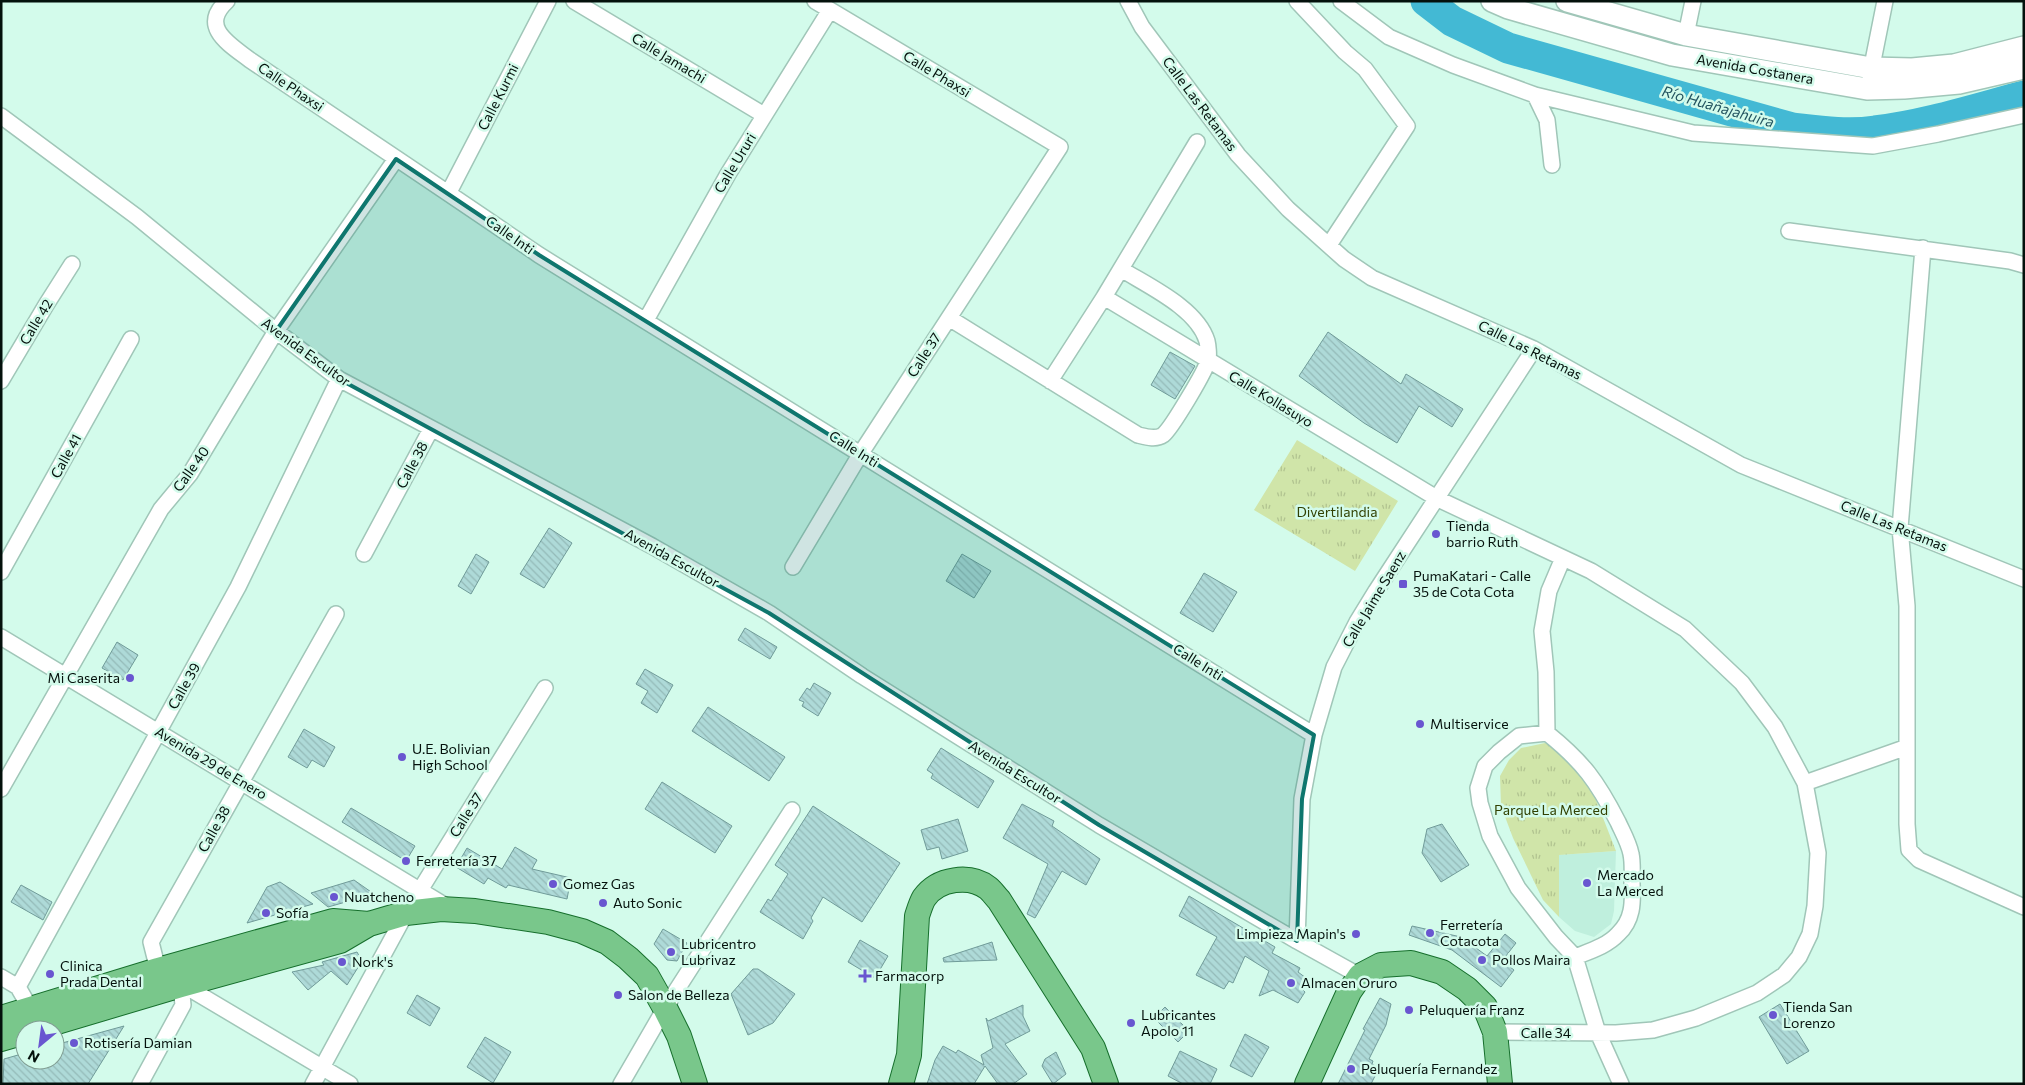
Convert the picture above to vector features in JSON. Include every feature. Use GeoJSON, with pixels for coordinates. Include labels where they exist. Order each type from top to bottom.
{"type":"FeatureCollection","features":[{"type":"Feature","properties":{"kind":"main road","name":"Avenida Costanera"},"geometry":{"type":"LineString","coordinates":[[1492,1],[1508,8],[1672,55],[1867,89],[1959,83],[2024,68]]}},
{"type":"Feature","properties":{"kind":"main road","name":"Avenida Costanera"},"geometry":{"type":"LineString","coordinates":[[1567,1],[1686,35],[1871,68],[1912,69],[1954,65],[2024,48]]}},
{"type":"Feature","properties":{"kind":"main road"},"geometry":{"type":"LineString","coordinates":[[901,1084],[909,1055],[917,916],[925,897],[940,884],[956,879],[975,881],[988,888],[999,900],[1094,1048],[1106,1084]]}},
{"type":"Feature","properties":{"kind":"main road"},"geometry":{"type":"LineString","coordinates":[[47,1020],[340,941],[369,924],[406,913],[450,909],[494,913],[548,922],[582,931],[607,942],[647,976],[679,1036],[695,1084]]}},
{"type":"Feature","properties":{"kind":"main road"},"geometry":{"type":"LineString","coordinates":[[41,1020],[158,970],[332,921],[369,924]]}},
{"type":"Feature","properties":{"kind":"main road"},"geometry":{"type":"LineString","coordinates":[[1307,1084],[1341,1010],[1360,976],[1381,965],[1411,963],[1442,972],[1466,989],[1484,1007],[1495,1032],[1500,1084]]}},
{"type":"Feature","properties":{"kind":"main road"},"geometry":{"type":"LineString","coordinates":[[1,1018],[15,1021]]}},
{"type":"Feature","properties":{"kind":"main road"},"geometry":{"type":"LineString","coordinates":[[1,1039],[15,1032]]}},
{"type":"Feature","properties":{"kind":"street","name":"Calle Phaxsi"},"geometry":{"type":"LineString","coordinates":[[227,1],[218,10],[215,20],[217,32],[228,43],[396,159]]}},
{"type":"Feature","properties":{"kind":"street","name":"Calle Kurmi"},"geometry":{"type":"LineString","coordinates":[[448,192],[548,1]]}},
{"type":"Feature","properties":{"kind":"street","name":"Calle Jamachi"},"geometry":{"type":"LineString","coordinates":[[574,1],[764,115]]}},
{"type":"Feature","properties":{"kind":"street","name":"Calle Phaxsi"},"geometry":{"type":"LineString","coordinates":[[815,1],[1060,147]]}},
{"type":"Feature","properties":{"kind":"street","name":"Calle Las Retamas"},"geometry":{"type":"LineString","coordinates":[[1128,1],[1142,28],[1238,155],[1288,209],[1344,260],[1372,278],[1534,349],[1741,465],[2024,579]]}},
{"type":"Feature","properties":{"kind":"street"},"geometry":{"type":"LineString","coordinates":[[1297,1],[1345,52],[1364,68],[1407,126],[1329,245]]}},
{"type":"Feature","properties":{"kind":"street"},"geometry":{"type":"LineString","coordinates":[[1341,1],[1389,37],[1453,65],[1536,96],[1694,133],[1873,146],[2024,115]]}},
{"type":"Feature","properties":{"kind":"street"},"geometry":{"type":"LineString","coordinates":[[1686,35],[1694,1]]}},
{"type":"Feature","properties":{"kind":"street"},"geometry":{"type":"LineString","coordinates":[[1867,89],[1885,1]]}},
{"type":"Feature","properties":{"kind":"street","name":"Calle Ururi"},"geometry":{"type":"LineString","coordinates":[[646,320],[728,174],[830,10]]}},
{"type":"Feature","properties":{"kind":"street"},"geometry":{"type":"LineString","coordinates":[[1536,96],[1547,120],[1552,165]]}},
{"type":"Feature","properties":{"kind":"street","name":"Avenida Escultor"},"geometry":{"type":"LineString","coordinates":[[1,116],[137,217],[276,332],[339,379],[652,546],[769,612],[862,676],[1091,820],[1296,941],[1360,976]]}},
{"type":"Feature","properties":{"kind":"street"},"geometry":{"type":"LineString","coordinates":[[1050,381],[1104,297],[1197,142]]}},
{"type":"Feature","properties":{"kind":"street","name":"Calle 37"},"geometry":{"type":"LineString","coordinates":[[793,567],[861,453],[1060,147]]}},
{"type":"Feature","properties":{"kind":"street","name":"Calle Inti"},"geometry":{"type":"LineString","coordinates":[[396,159],[448,192],[539,255],[1314,735]]}},
{"type":"Feature","properties":{"kind":"street","name":"Calle 40"},"geometry":{"type":"LineString","coordinates":[[1,789],[161,509],[190,474],[276,332],[396,159]]}},
{"type":"Feature","properties":{"kind":"street"},"geometry":{"type":"LineString","coordinates":[[1789,231],[1923,248],[2010,261],[2024,265]]}},
{"type":"Feature","properties":{"kind":"street"},"geometry":{"type":"LineString","coordinates":[[1923,248],[1900,528],[1907,606],[1907,824],[1909,850],[1919,860],[2024,907]]}},
{"type":"Feature","properties":{"kind":"street","name":"Calle 42"},"geometry":{"type":"LineString","coordinates":[[1,381],[72,264]]}},
{"type":"Feature","properties":{"kind":"street"},"geometry":{"type":"LineString","coordinates":[[949,318],[1138,435],[1153,438],[1163,435],[1176,417],[1208,361],[1207,341],[1196,320],[1171,300],[1121,269]]}},
{"type":"Feature","properties":{"kind":"street","name":"Calle Kollasuyo"},"geometry":{"type":"LineString","coordinates":[[1104,297],[1438,499],[1600,576],[1684,629],[1742,683],[1775,727],[1805,783]]}},
{"type":"Feature","properties":{"kind":"street","name":"Calle 41"},"geometry":{"type":"LineString","coordinates":[[1,572],[131,340]]}},
{"type":"Feature","properties":{"kind":"street","name":"Calle Jaime Saenz"},"geometry":{"type":"LineString","coordinates":[[1296,941],[1302,799],[1314,735],[1334,667],[1357,622],[1534,349]]}},
{"type":"Feature","properties":{"kind":"street","name":"Calle 39"},"geometry":{"type":"LineString","coordinates":[[18,987],[238,587],[339,379]]}},
{"type":"Feature","properties":{"kind":"street","name":"Calle 38"},"geometry":{"type":"LineString","coordinates":[[364,554],[431,429]]}},
{"type":"Feature","properties":{"kind":"street"},"geometry":{"type":"LineString","coordinates":[[1547,734],[1546,672],[1542,631],[1549,591],[1563,558]]}},
{"type":"Feature","properties":{"kind":"street","name":"Calle 38"},"geometry":{"type":"LineString","coordinates":[[158,970],[152,942],[336,614]]}},
{"type":"Feature","properties":{"kind":"street","name":"Avenida 29 de Enero"},"geometry":{"type":"LineString","coordinates":[[1,637],[67,675],[450,909]]}},
{"type":"Feature","properties":{"kind":"street","name":"Calle 37"},"geometry":{"type":"LineString","coordinates":[[406,913],[545,688]]}},
{"type":"Feature","properties":{"kind":"street"},"geometry":{"type":"LineString","coordinates":[[1574,957],[1608,943],[1619,934],[1632,913],[1631,853],[1608,801],[1592,776],[1571,752],[1547,734],[1520,736],[1485,766],[1478,788],[1480,803],[1490,836],[1518,888],[1574,957],[1598,1033],[1620,1084]]}},
{"type":"Feature","properties":{"kind":"street"},"geometry":{"type":"LineString","coordinates":[[1805,783],[1907,747]]}},
{"type":"Feature","properties":{"kind":"street","name":"Calle 34"},"geometry":{"type":"LineString","coordinates":[[1495,1032],[1598,1033],[1653,1030],[1696,1018],[1757,993],[1784,975],[1799,957],[1810,934],[1815,906],[1818,854],[1805,783]]}},
{"type":"Feature","properties":{"kind":"street"},"geometry":{"type":"LineString","coordinates":[[621,1084],[665,1008],[792,810]]}},
{"type":"Feature","properties":{"kind":"street"},"geometry":{"type":"LineString","coordinates":[[313,1084],[406,913]]}},
{"type":"Feature","properties":{"kind":"street"},"geometry":{"type":"LineString","coordinates":[[158,970],[350,1084]]}},
{"type":"Feature","properties":{"kind":"street"},"geometry":{"type":"LineString","coordinates":[[1,977],[18,987],[30,1020]]}},
{"type":"Feature","properties":{"kind":"street"},"geometry":{"type":"LineString","coordinates":[[140,1084],[183,1005],[181,985]]}},
{"type":"Feature","properties":{"kind":"highlighted area"},"geometry":{"type":"Polygon","coordinates":[[[396,159],[539,255],[1314,735],[1302,799],[1297,941],[1099,825],[769,613],[339,379],[276,331],[396,159]]]}},
{"type":"Feature","properties":{"kind":"shaded area","name":"Mercado La Merced"},"geometry":{"type":"Polygon","coordinates":[[[1616,851],[1614,911],[1611,924],[1594,937],[1575,931],[1559,917],[1558,855],[1616,851]]]}},
{"type":"Feature","properties":{"kind":"green space","name":"Divertilandia"},"geometry":{"type":"Polygon","coordinates":[[[1297,440],[1398,501],[1355,571],[1254,510],[1297,440]]]}},
{"type":"Feature","properties":{"kind":"green space","name":"Parque La Merced"},"geometry":{"type":"Polygon","coordinates":[[[1545,743],[1562,749],[1587,777],[1616,851],[1559,855],[1559,917],[1543,900],[1513,838],[1501,806],[1500,776],[1509,760],[1521,748],[1545,743]]]}},
{"type":"Feature","properties":{"kind":"building"},"geometry":{"type":"Polygon","coordinates":[[[1328,332],[1401,384],[1406,374],[1463,409],[1452,427],[1419,406],[1397,443],[1364,423],[1299,376],[1328,332]]]}},
{"type":"Feature","properties":{"kind":"building"},"geometry":{"type":"Polygon","coordinates":[[[1170,352],[1195,366],[1175,399],[1151,385],[1170,352]]]}},
{"type":"Feature","properties":{"kind":"building"},"geometry":{"type":"Polygon","coordinates":[[[549,528],[572,543],[544,588],[520,574],[549,528]]]}},
{"type":"Feature","properties":{"kind":"building"},"geometry":{"type":"Polygon","coordinates":[[[476,554],[489,562],[471,594],[458,586],[476,554]]]}},
{"type":"Feature","properties":{"kind":"building"},"geometry":{"type":"Polygon","coordinates":[[[962,554],[991,571],[974,598],[946,581],[962,554]]]}},
{"type":"Feature","properties":{"kind":"building"},"geometry":{"type":"Polygon","coordinates":[[[1204,573],[1237,592],[1213,632],[1180,613],[1204,573]]]}},
{"type":"Feature","properties":{"kind":"building"},"geometry":{"type":"Polygon","coordinates":[[[745,628],[777,647],[770,659],[738,640],[745,628]]]}},
{"type":"Feature","properties":{"kind":"building"},"geometry":{"type":"Polygon","coordinates":[[[117,642],[138,655],[123,680],[102,668],[117,642]]]}},
{"type":"Feature","properties":{"kind":"building"},"geometry":{"type":"Polygon","coordinates":[[[645,669],[673,685],[657,713],[641,703],[648,691],[636,684],[645,669]]]}},
{"type":"Feature","properties":{"kind":"building"},"geometry":{"type":"Polygon","coordinates":[[[814,683],[831,693],[818,716],[802,706],[804,702],[799,700],[807,688],[810,690],[814,683]]]}},
{"type":"Feature","properties":{"kind":"building"},"geometry":{"type":"Polygon","coordinates":[[[708,707],[785,757],[769,781],[692,731],[708,707]]]}},
{"type":"Feature","properties":{"kind":"building"},"geometry":{"type":"Polygon","coordinates":[[[304,729],[335,747],[324,767],[312,760],[307,768],[288,757],[304,729]]]}},
{"type":"Feature","properties":{"kind":"building"},"geometry":{"type":"Polygon","coordinates":[[[941,748],[994,781],[978,808],[931,778],[933,774],[927,770],[941,748]]]}},
{"type":"Feature","properties":{"kind":"building"},"geometry":{"type":"Polygon","coordinates":[[[662,782],[732,826],[715,853],[645,809],[662,782]]]}},
{"type":"Feature","properties":{"kind":"building"},"geometry":{"type":"Polygon","coordinates":[[[1022,804],[1054,821],[1052,826],[1100,859],[1086,885],[1062,871],[1035,918],[1027,914],[1048,864],[1003,838],[1022,804]]]}},
{"type":"Feature","properties":{"kind":"building"},"geometry":{"type":"Polygon","coordinates":[[[813,806],[900,863],[862,922],[823,897],[811,918],[813,921],[803,939],[760,912],[768,899],[771,901],[788,874],[775,865],[813,806]]]}},
{"type":"Feature","properties":{"kind":"building"},"geometry":{"type":"Polygon","coordinates":[[[351,808],[415,846],[406,861],[342,822],[351,808]]]}},
{"type":"Feature","properties":{"kind":"building"},"geometry":{"type":"Polygon","coordinates":[[[958,819],[968,851],[942,859],[939,847],[927,850],[921,830],[958,819]]]}},
{"type":"Feature","properties":{"kind":"building"},"geometry":{"type":"Polygon","coordinates":[[[1442,824],[1469,865],[1441,882],[1422,853],[1427,829],[1442,824]]]}},
{"type":"Feature","properties":{"kind":"building"},"geometry":{"type":"Polygon","coordinates":[[[515,847],[537,860],[532,869],[571,878],[567,899],[508,885],[506,888],[488,878],[484,884],[456,867],[467,848],[502,869],[515,847]]]}},
{"type":"Feature","properties":{"kind":"building"},"geometry":{"type":"Polygon","coordinates":[[[354,880],[374,894],[328,907],[311,893],[354,880]]]}},
{"type":"Feature","properties":{"kind":"building"},"geometry":{"type":"Polygon","coordinates":[[[280,882],[313,904],[247,923],[267,887],[280,882]]]}},
{"type":"Feature","properties":{"kind":"building"},"geometry":{"type":"Polygon","coordinates":[[[21,885],[52,902],[43,920],[11,902],[21,885]]]}},
{"type":"Feature","properties":{"kind":"building"},"geometry":{"type":"Polygon","coordinates":[[[1189,896],[1275,947],[1272,953],[1300,968],[1298,972],[1310,981],[1303,990],[1305,992],[1298,1003],[1273,990],[1259,996],[1269,971],[1245,956],[1233,983],[1229,981],[1224,989],[1196,975],[1217,937],[1179,916],[1189,896]]]}},
{"type":"Feature","properties":{"kind":"building"},"geometry":{"type":"Polygon","coordinates":[[[1412,926],[1461,937],[1487,956],[1505,934],[1516,943],[1502,961],[1514,970],[1501,987],[1452,950],[1409,935],[1412,926]]]}},
{"type":"Feature","properties":{"kind":"building","name":"Lubricentro Lubrivaz"},"geometry":{"type":"Polygon","coordinates":[[[663,929],[687,943],[677,961],[667,960],[654,944],[663,929]]]}},
{"type":"Feature","properties":{"kind":"building"},"geometry":{"type":"Polygon","coordinates":[[[860,940],[888,956],[875,978],[848,962],[860,940]]]}},
{"type":"Feature","properties":{"kind":"building"},"geometry":{"type":"Polygon","coordinates":[[[992,942],[997,960],[944,962],[943,958],[992,942]]]}},
{"type":"Feature","properties":{"kind":"building"},"geometry":{"type":"Polygon","coordinates":[[[357,952],[362,961],[347,985],[331,971],[308,990],[292,972],[324,965],[322,962],[357,952]]]}},
{"type":"Feature","properties":{"kind":"building"},"geometry":{"type":"Polygon","coordinates":[[[753,969],[758,969],[795,994],[773,1023],[748,1035],[731,994],[753,969]]]}},
{"type":"Feature","properties":{"kind":"building"},"geometry":{"type":"Polygon","coordinates":[[[417,995],[440,1008],[430,1026],[407,1013],[417,995]]]}},
{"type":"Feature","properties":{"kind":"building"},"geometry":{"type":"Polygon","coordinates":[[[1380,998],[1391,1004],[1386,1025],[1369,1059],[1373,1061],[1372,1064],[1379,1068],[1371,1084],[1338,1084],[1365,1030],[1363,1029],[1380,998]]]}},
{"type":"Feature","properties":{"kind":"building"},"geometry":{"type":"Polygon","coordinates":[[[1780,1004],[1809,1051],[1787,1064],[1759,1017],[1780,1004]]]}},
{"type":"Feature","properties":{"kind":"building"},"geometry":{"type":"Polygon","coordinates":[[[1023,1005],[1023,1016],[1030,1031],[1005,1044],[1027,1074],[1013,1084],[998,1084],[985,1066],[974,1084],[927,1084],[935,1060],[943,1046],[956,1053],[958,1050],[984,1065],[981,1055],[993,1048],[986,1018],[988,1021],[1023,1005]]]}},
{"type":"Feature","properties":{"kind":"building"},"geometry":{"type":"Polygon","coordinates":[[[1165,1007],[1189,1031],[1178,1042],[1154,1018],[1165,1007]]]}},
{"type":"Feature","properties":{"kind":"building"},"geometry":{"type":"Polygon","coordinates":[[[124,1026],[88,1084],[3,1084],[4,1059],[15,1056],[15,1070],[65,1070],[65,1042],[124,1026]]]}},
{"type":"Feature","properties":{"kind":"building"},"geometry":{"type":"Polygon","coordinates":[[[1245,1034],[1269,1047],[1252,1077],[1230,1066],[1245,1034]]]}},
{"type":"Feature","properties":{"kind":"building"},"geometry":{"type":"Polygon","coordinates":[[[485,1037],[511,1052],[493,1083],[467,1067],[485,1037]]]}},
{"type":"Feature","properties":{"kind":"building"},"geometry":{"type":"Polygon","coordinates":[[[1180,1051],[1217,1069],[1210,1084],[1183,1084],[1168,1076],[1180,1051]]]}},
{"type":"Feature","properties":{"kind":"building"},"geometry":{"type":"Polygon","coordinates":[[[1056,1052],[1066,1074],[1053,1084],[1042,1066],[1045,1059],[1056,1052]]]}},
{"type":"Feature","properties":{"kind":"waterway","name":"Río Huañajahuira"},"geometry":{"type":"LineString","coordinates":[[1426,1],[1452,21],[1508,48],[1792,128],[1844,133],[1875,131],[1931,121],[2024,96]]}},
{"type":"Feature","properties":{"kind":"place","name":"Tienda barrio Ruth"},"geometry":{"type":"Point","coordinates":[1436,534]}},
{"type":"Feature","properties":{"kind":"place","name":"PumaKatari - Calle 35 de Cota Cota"},"geometry":{"type":"Point","coordinates":[1403,584]}},
{"type":"Feature","properties":{"kind":"place","name":"Mi Caserita"},"geometry":{"type":"Point","coordinates":[130,678]}},
{"type":"Feature","properties":{"kind":"place","name":"Multiservice"},"geometry":{"type":"Point","coordinates":[1420,724]}},
{"type":"Feature","properties":{"kind":"place","name":"U.E. Bolivian High School"},"geometry":{"type":"Point","coordinates":[402,757]}},
{"type":"Feature","properties":{"kind":"place","name":"Ferretería 37"},"geometry":{"type":"Point","coordinates":[406,861]}},
{"type":"Feature","properties":{"kind":"place","name":"Mercado La Merced"},"geometry":{"type":"Point","coordinates":[1587,883]}},
{"type":"Feature","properties":{"kind":"place","name":"Gomez Gas"},"geometry":{"type":"Point","coordinates":[553,884]}},
{"type":"Feature","properties":{"kind":"place","name":"Nuatcheno"},"geometry":{"type":"Point","coordinates":[334,897]}},
{"type":"Feature","properties":{"kind":"place","name":"Auto Sonic"},"geometry":{"type":"Point","coordinates":[603,903]}},
{"type":"Feature","properties":{"kind":"place","name":"Sofía"},"geometry":{"type":"Point","coordinates":[266,913]}},
{"type":"Feature","properties":{"kind":"place","name":"Ferretería Cotacota"},"geometry":{"type":"Point","coordinates":[1430,933]}},
{"type":"Feature","properties":{"kind":"place","name":"Limpieza Mapin's"},"geometry":{"type":"Point","coordinates":[1356,934]}},
{"type":"Feature","properties":{"kind":"place","name":"Lubricentro Lubrivaz"},"geometry":{"type":"Point","coordinates":[671,952]}},
{"type":"Feature","properties":{"kind":"place","name":"Pollos Maira"},"geometry":{"type":"Point","coordinates":[1482,960]}},
{"type":"Feature","properties":{"kind":"place","name":"Nork's"},"geometry":{"type":"Point","coordinates":[342,962]}},
{"type":"Feature","properties":{"kind":"place","name":"Clinica Prada Dental"},"geometry":{"type":"Point","coordinates":[50,974]}},
{"type":"Feature","properties":{"kind":"place","name":"Farmacorp"},"geometry":{"type":"Point","coordinates":[865,976]}},
{"type":"Feature","properties":{"kind":"place","name":"Almacen Oruro"},"geometry":{"type":"Point","coordinates":[1291,983]}},
{"type":"Feature","properties":{"kind":"place","name":"Salon de Belleza"},"geometry":{"type":"Point","coordinates":[618,995]}},
{"type":"Feature","properties":{"kind":"place","name":"Peluquería Franz"},"geometry":{"type":"Point","coordinates":[1409,1010]}},
{"type":"Feature","properties":{"kind":"place","name":"Tienda San Lorenzo"},"geometry":{"type":"Point","coordinates":[1773,1015]}},
{"type":"Feature","properties":{"kind":"place","name":"Lubricantes Apolo 11"},"geometry":{"type":"Point","coordinates":[1131,1023]}},
{"type":"Feature","properties":{"kind":"place","name":"Rotisería Damian"},"geometry":{"type":"Point","coordinates":[74,1043]}},
{"type":"Feature","properties":{"kind":"place","name":"Peluquería Fernandez"},"geometry":{"type":"Point","coordinates":[1351,1069]}}]}
